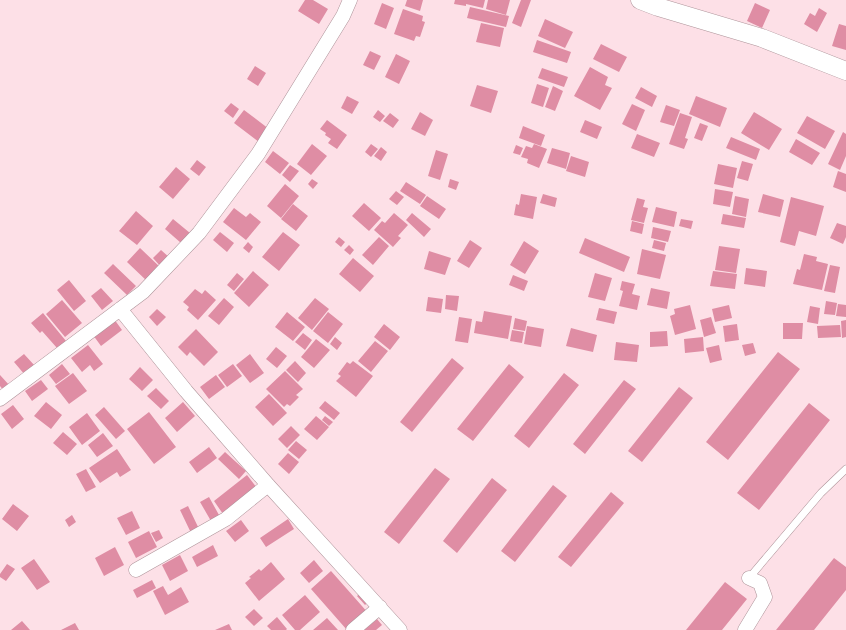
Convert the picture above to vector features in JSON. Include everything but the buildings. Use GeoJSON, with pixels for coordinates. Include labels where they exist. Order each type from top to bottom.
{"type":"FeatureCollection","features":[{"type":"Feature","properties":{"kind":"street"},"geometry":{"type":"LineString","coordinates":[[0,398],[143,292],[198,233],[258,154],[343,16],[350,0]]}},
{"type":"Feature","properties":{"kind":"street"},"geometry":{"type":"LineString","coordinates":[[640,0],[762,38],[846,71]]}},
{"type":"Feature","properties":{"kind":"street"},"geometry":{"type":"LineString","coordinates":[[120,309],[186,391],[268,485],[400,630]]}},
{"type":"Feature","properties":{"kind":"street"},"geometry":{"type":"LineString","coordinates":[[136,570],[226,519],[268,485]]}},
{"type":"Feature","properties":{"kind":"street"},"geometry":{"type":"LineString","coordinates":[[745,630],[765,597],[760,583],[749,578]]}},
{"type":"Feature","properties":{"kind":"street"},"geometry":{"type":"LineString","coordinates":[[353,630],[380,607]]}},
{"type":"Feature","properties":{"kind":"lane"},"geometry":{"type":"LineString","coordinates":[[749,578],[821,493],[846,469]]}}]}
